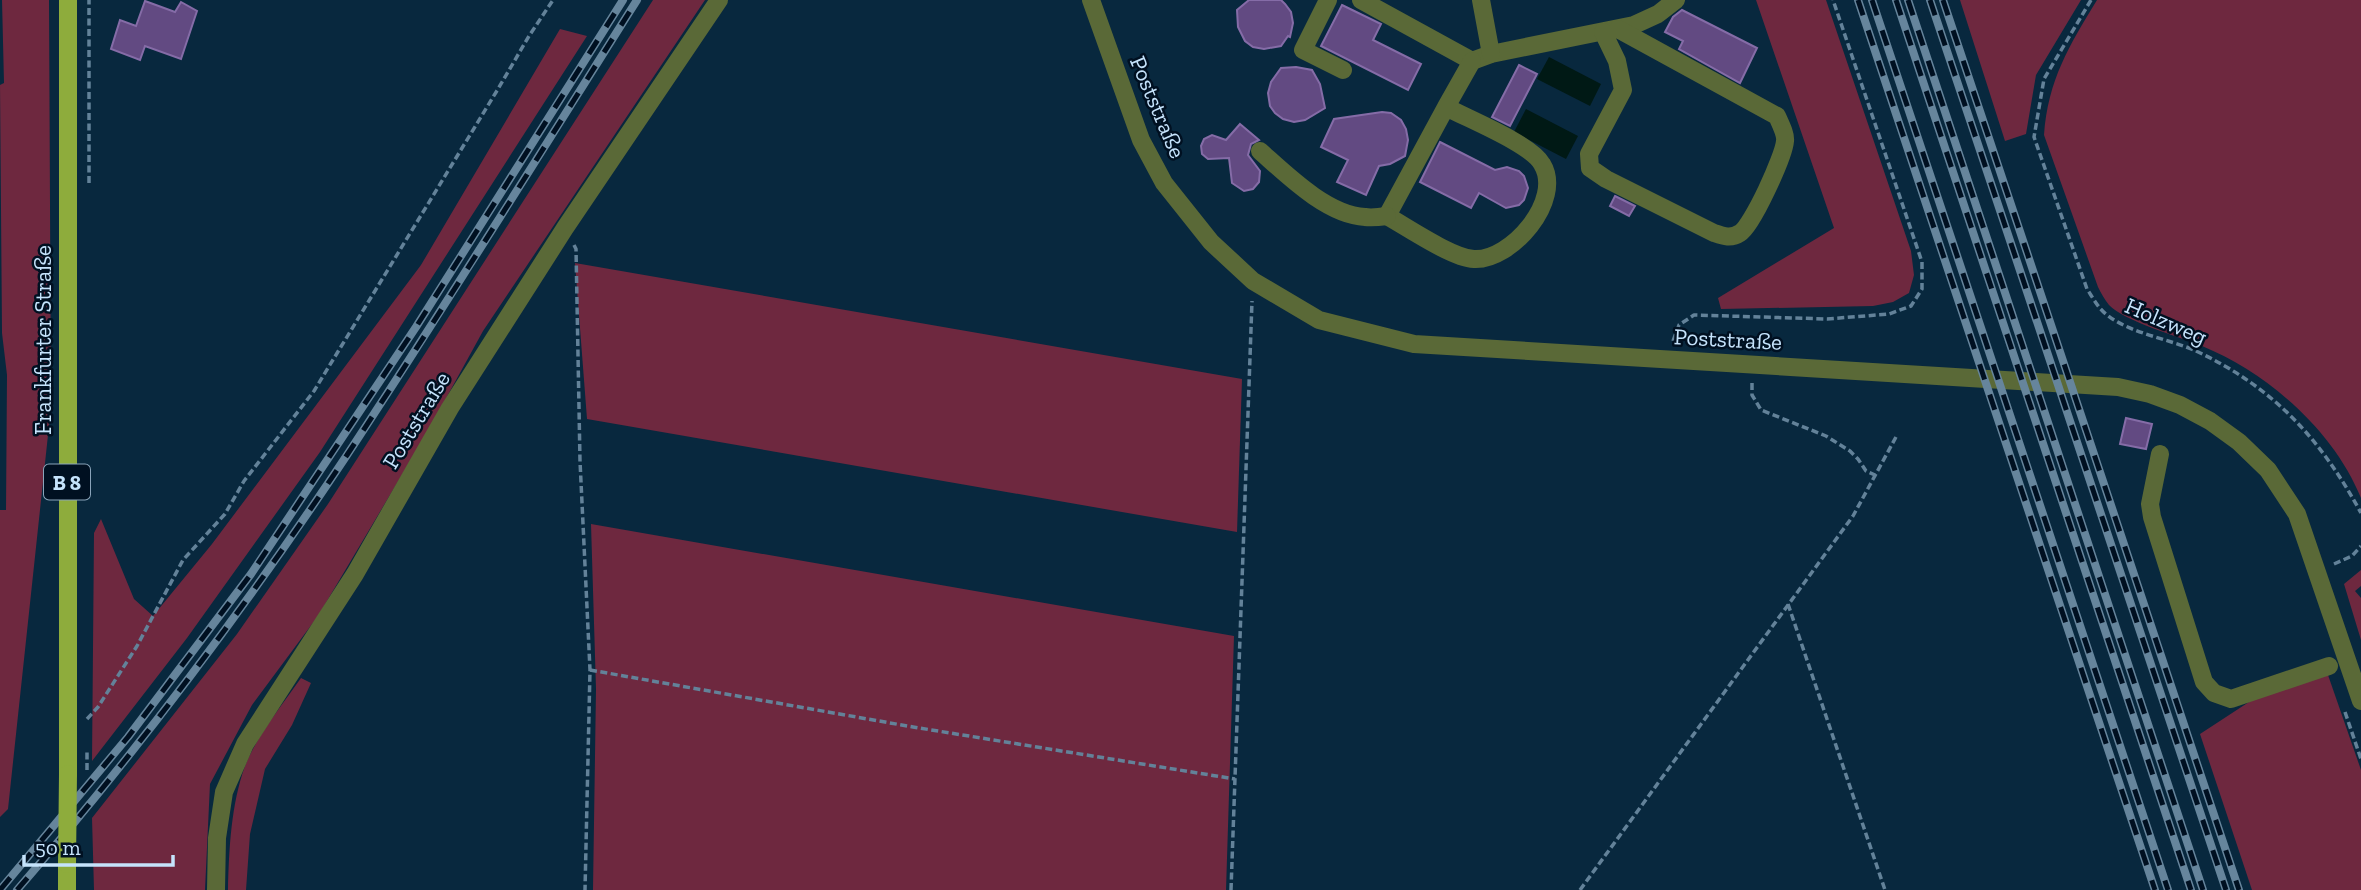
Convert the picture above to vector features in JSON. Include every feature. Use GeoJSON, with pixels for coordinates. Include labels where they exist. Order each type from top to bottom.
{"type":"FeatureCollection","features":[{"type":"Feature","properties":{"kind":"main road","name":"Frankfurter Straße"},"geometry":{"type":"LineString","coordinates":[[67,890],[68,0]]}},
{"type":"Feature","properties":{"kind":"street","name":"Poststraße"},"geometry":{"type":"LineString","coordinates":[[216,890],[217,838],[225,792],[245,744],[355,574],[450,408],[565,228],[719,0]]}},
{"type":"Feature","properties":{"kind":"street","name":"Poststraße"},"geometry":{"type":"LineString","coordinates":[[1091,0],[1141,140],[1164,183],[1212,242],[1253,281],[1319,320],[1414,344],[2118,387],[2150,394],[2180,405],[2210,421],[2239,442],[2268,470],[2297,514],[2361,701]]}},
{"type":"Feature","properties":{"kind":"street"},"geometry":{"type":"LineString","coordinates":[[1328,0],[1303,50],[1343,70]]}},
{"type":"Feature","properties":{"kind":"street"},"geometry":{"type":"LineString","coordinates":[[1361,0],[1472,61]]}},
{"type":"Feature","properties":{"kind":"street"},"geometry":{"type":"LineString","coordinates":[[1481,0],[1491,54]]}},
{"type":"Feature","properties":{"kind":"street"},"geometry":{"type":"LineString","coordinates":[[1387,216],[1472,61],[1491,54],[1634,25],[1658,14],[1676,0]]}},
{"type":"Feature","properties":{"kind":"street"},"geometry":{"type":"LineString","coordinates":[[1610,30],[1777,116],[1786,139],[1779,163],[1742,233],[1729,237],[1714,233],[1606,180],[1590,168],[1589,154],[1623,90],[1610,30]]}},
{"type":"Feature","properties":{"kind":"street"},"geometry":{"type":"LineString","coordinates":[[1260,150],[1301,188],[1350,214],[1364,217],[1387,216],[1451,252],[1473,259],[1493,256],[1515,242],[1532,224],[1544,202],[1547,184],[1544,165],[1531,151],[1446,107]]}},
{"type":"Feature","properties":{"kind":"street"},"geometry":{"type":"LineString","coordinates":[[2161,454],[2150,504],[2152,517],[2204,682],[2214,693],[2231,699],[2329,666]]}},
{"type":"Feature","properties":{"kind":"path"},"geometry":{"type":"LineString","coordinates":[[87,719],[98,707],[137,646],[183,560],[225,514],[244,481],[314,391],[553,0]]}},
{"type":"Feature","properties":{"kind":"path"},"geometry":{"type":"LineString","coordinates":[[1667,359],[1679,325],[1694,315],[1827,319],[1889,314],[1911,306],[1922,289],[1922,262],[1833,0]]}},
{"type":"Feature","properties":{"kind":"path","name":"Holzweg"},"geometry":{"type":"LineString","coordinates":[[2091,0],[2044,79],[2034,137],[2087,289],[2100,309],[2119,322],[2195,350],[2239,374],[2279,403],[2314,440],[2342,477],[2361,513]]}},
{"type":"Feature","properties":{"kind":"path"},"geometry":{"type":"LineString","coordinates":[[565,228],[576,249],[580,461],[590,670],[585,890]]}},
{"type":"Feature","properties":{"kind":"path"},"geometry":{"type":"LineString","coordinates":[[1231,890],[1253,281]]}},
{"type":"Feature","properties":{"kind":"path"},"geometry":{"type":"LineString","coordinates":[[1752,381],[1752,395],[1761,410],[1826,436],[1850,451],[1866,471],[1875,475]]}},
{"type":"Feature","properties":{"kind":"path"},"geometry":{"type":"LineString","coordinates":[[1580,890],[1853,516],[1896,437]]}},
{"type":"Feature","properties":{"kind":"path"},"geometry":{"type":"LineString","coordinates":[[2318,572],[2352,556],[2361,546]]}},
{"type":"Feature","properties":{"kind":"path"},"geometry":{"type":"LineString","coordinates":[[1788,604],[1885,890]]}},
{"type":"Feature","properties":{"kind":"path"},"geometry":{"type":"LineString","coordinates":[[590,670],[1235,779]]}},
{"type":"Feature","properties":{"kind":"path"},"geometry":{"type":"LineString","coordinates":[[2341,701],[2361,759]]}},
{"type":"Feature","properties":{"kind":"shaded area"},"geometry":{"type":"Polygon","coordinates":[[[2,0],[49,0],[51,407],[8,809],[0,817],[0,510],[6,510],[7,375],[2,333],[2,0]]]}},
{"type":"Feature","properties":{"kind":"shaded area"},"geometry":{"type":"Polygon","coordinates":[[[653,0],[705,0],[483,331],[428,431],[318,616],[252,705],[210,784],[205,890],[94,890],[92,818],[237,634],[328,504],[653,0]]]}},
{"type":"Feature","properties":{"kind":"shaded area"},"geometry":{"type":"Polygon","coordinates":[[[1756,0],[1826,0],[1911,251],[1914,275],[1909,293],[1893,302],[1873,306],[1721,309],[1718,298],[1834,228],[1756,0]]]}},
{"type":"Feature","properties":{"kind":"shaded area"},"geometry":{"type":"Polygon","coordinates":[[[1960,0],[2081,0],[2036,75],[2026,134],[2005,141],[1960,0]]]}},
{"type":"Feature","properties":{"kind":"shaded area"},"geometry":{"type":"Polygon","coordinates":[[[2097,0],[2361,0],[2361,498],[2334,450],[2296,407],[2274,388],[2227,358],[2116,311],[2099,289],[2044,135],[2055,80],[2069,48],[2097,0]]]}},
{"type":"Feature","properties":{"kind":"shaded area"},"geometry":{"type":"Polygon","coordinates":[[[560,29],[587,36],[320,452],[187,638],[92,761],[94,533],[101,519],[134,599],[153,616],[212,544],[421,265],[560,29]]]}},
{"type":"Feature","properties":{"kind":"shaded area"},"geometry":{"type":"Polygon","coordinates":[[[1549,57],[1601,84],[1590,106],[1537,79],[1549,57]]]}},
{"type":"Feature","properties":{"kind":"shaded area"},"geometry":{"type":"Polygon","coordinates":[[[1526,109],[1578,136],[1566,159],[1514,132],[1526,109]]]}},
{"type":"Feature","properties":{"kind":"shaded area"},"geometry":{"type":"Polygon","coordinates":[[[575,263],[1242,379],[1237,532],[587,419],[575,263]]]}},
{"type":"Feature","properties":{"kind":"shaded area"},"geometry":{"type":"Polygon","coordinates":[[[591,524],[1234,636],[1226,890],[593,890],[596,689],[591,524]]]}},
{"type":"Feature","properties":{"kind":"shaded area"},"geometry":{"type":"Polygon","coordinates":[[[2361,570],[2361,586],[2355,591],[2361,598],[2361,640],[2344,584],[2361,570]]]}},
{"type":"Feature","properties":{"kind":"shaded area"},"geometry":{"type":"Polygon","coordinates":[[[2328,675],[2361,770],[2361,890],[2252,890],[2200,734],[2252,700],[2328,675]]]}},
{"type":"Feature","properties":{"kind":"shaded area"},"geometry":{"type":"Polygon","coordinates":[[[301,678],[311,683],[292,725],[265,769],[250,834],[246,890],[228,890],[234,812],[245,766],[263,732],[301,678]]]}},
{"type":"Feature","properties":{"kind":"building"},"geometry":{"type":"Polygon","coordinates":[[[1249,0],[1281,0],[1291,12],[1293,23],[1290,37],[1288,36],[1281,46],[1264,49],[1253,47],[1245,41],[1238,27],[1237,10],[1249,0]]]}},
{"type":"Feature","properties":{"kind":"building"},"geometry":{"type":"Polygon","coordinates":[[[145,1],[175,12],[181,2],[197,11],[181,59],[145,46],[140,60],[111,49],[120,20],[136,26],[145,1]]]}},
{"type":"Feature","properties":{"kind":"building"},"geometry":{"type":"Polygon","coordinates":[[[1342,5],[1381,24],[1373,40],[1421,64],[1408,90],[1321,46],[1342,5]]]}},
{"type":"Feature","properties":{"kind":"building"},"geometry":{"type":"Polygon","coordinates":[[[1682,10],[1757,48],[1740,83],[1679,49],[1683,41],[1665,32],[1673,17],[1682,10]]]}},
{"type":"Feature","properties":{"kind":"building"},"geometry":{"type":"Polygon","coordinates":[[[1519,65],[1537,74],[1510,126],[1492,117],[1519,65]]]}},
{"type":"Feature","properties":{"kind":"building"},"geometry":{"type":"Polygon","coordinates":[[[1281,68],[1312,70],[1320,84],[1325,108],[1305,120],[1294,122],[1275,113],[1270,106],[1268,93],[1271,82],[1281,68]]]}},
{"type":"Feature","properties":{"kind":"building"},"geometry":{"type":"Polygon","coordinates":[[[1391,113],[1401,120],[1406,129],[1408,140],[1405,156],[1379,166],[1366,195],[1337,182],[1348,160],[1321,147],[1334,119],[1391,113]]]}},
{"type":"Feature","properties":{"kind":"building"},"geometry":{"type":"Polygon","coordinates":[[[1240,124],[1259,140],[1251,144],[1248,155],[1260,171],[1259,182],[1253,189],[1244,191],[1232,183],[1229,158],[1208,159],[1202,154],[1201,146],[1204,139],[1212,135],[1226,140],[1240,124]]]}},
{"type":"Feature","properties":{"kind":"building"},"geometry":{"type":"Polygon","coordinates":[[[1440,142],[1495,170],[1507,167],[1519,171],[1528,188],[1524,200],[1519,205],[1506,208],[1479,193],[1471,208],[1420,182],[1440,142]]]}},
{"type":"Feature","properties":{"kind":"building"},"geometry":{"type":"Polygon","coordinates":[[[1615,196],[1635,206],[1629,216],[1610,206],[1615,196]]]}},
{"type":"Feature","properties":{"kind":"building"},"geometry":{"type":"Polygon","coordinates":[[[2126,418],[2152,424],[2146,449],[2120,444],[2126,418]]]}},
{"type":"Feature","properties":{"kind":"railway"},"geometry":{"type":"LineString","coordinates":[[0,890],[128,737],[251,574],[416,327],[623,0]]}},
{"type":"Feature","properties":{"kind":"railway"},"geometry":{"type":"LineString","coordinates":[[17,890],[105,786],[270,568],[421,342],[637,0]]}},
{"type":"Feature","properties":{"kind":"railway"},"geometry":{"type":"LineString","coordinates":[[1858,0],[2155,890]]}},
{"type":"Feature","properties":{"kind":"railway"},"geometry":{"type":"LineString","coordinates":[[1872,0],[2168,890]]}},
{"type":"Feature","properties":{"kind":"railway"},"geometry":{"type":"LineString","coordinates":[[1896,0],[2191,890]]}},
{"type":"Feature","properties":{"kind":"railway"},"geometry":{"type":"LineString","coordinates":[[1908,0],[2203,890]]}},
{"type":"Feature","properties":{"kind":"railway"},"geometry":{"type":"LineString","coordinates":[[1930,0],[2226,890]]}},
{"type":"Feature","properties":{"kind":"railway"},"geometry":{"type":"LineString","coordinates":[[1943,0],[2239,890]]}}]}
